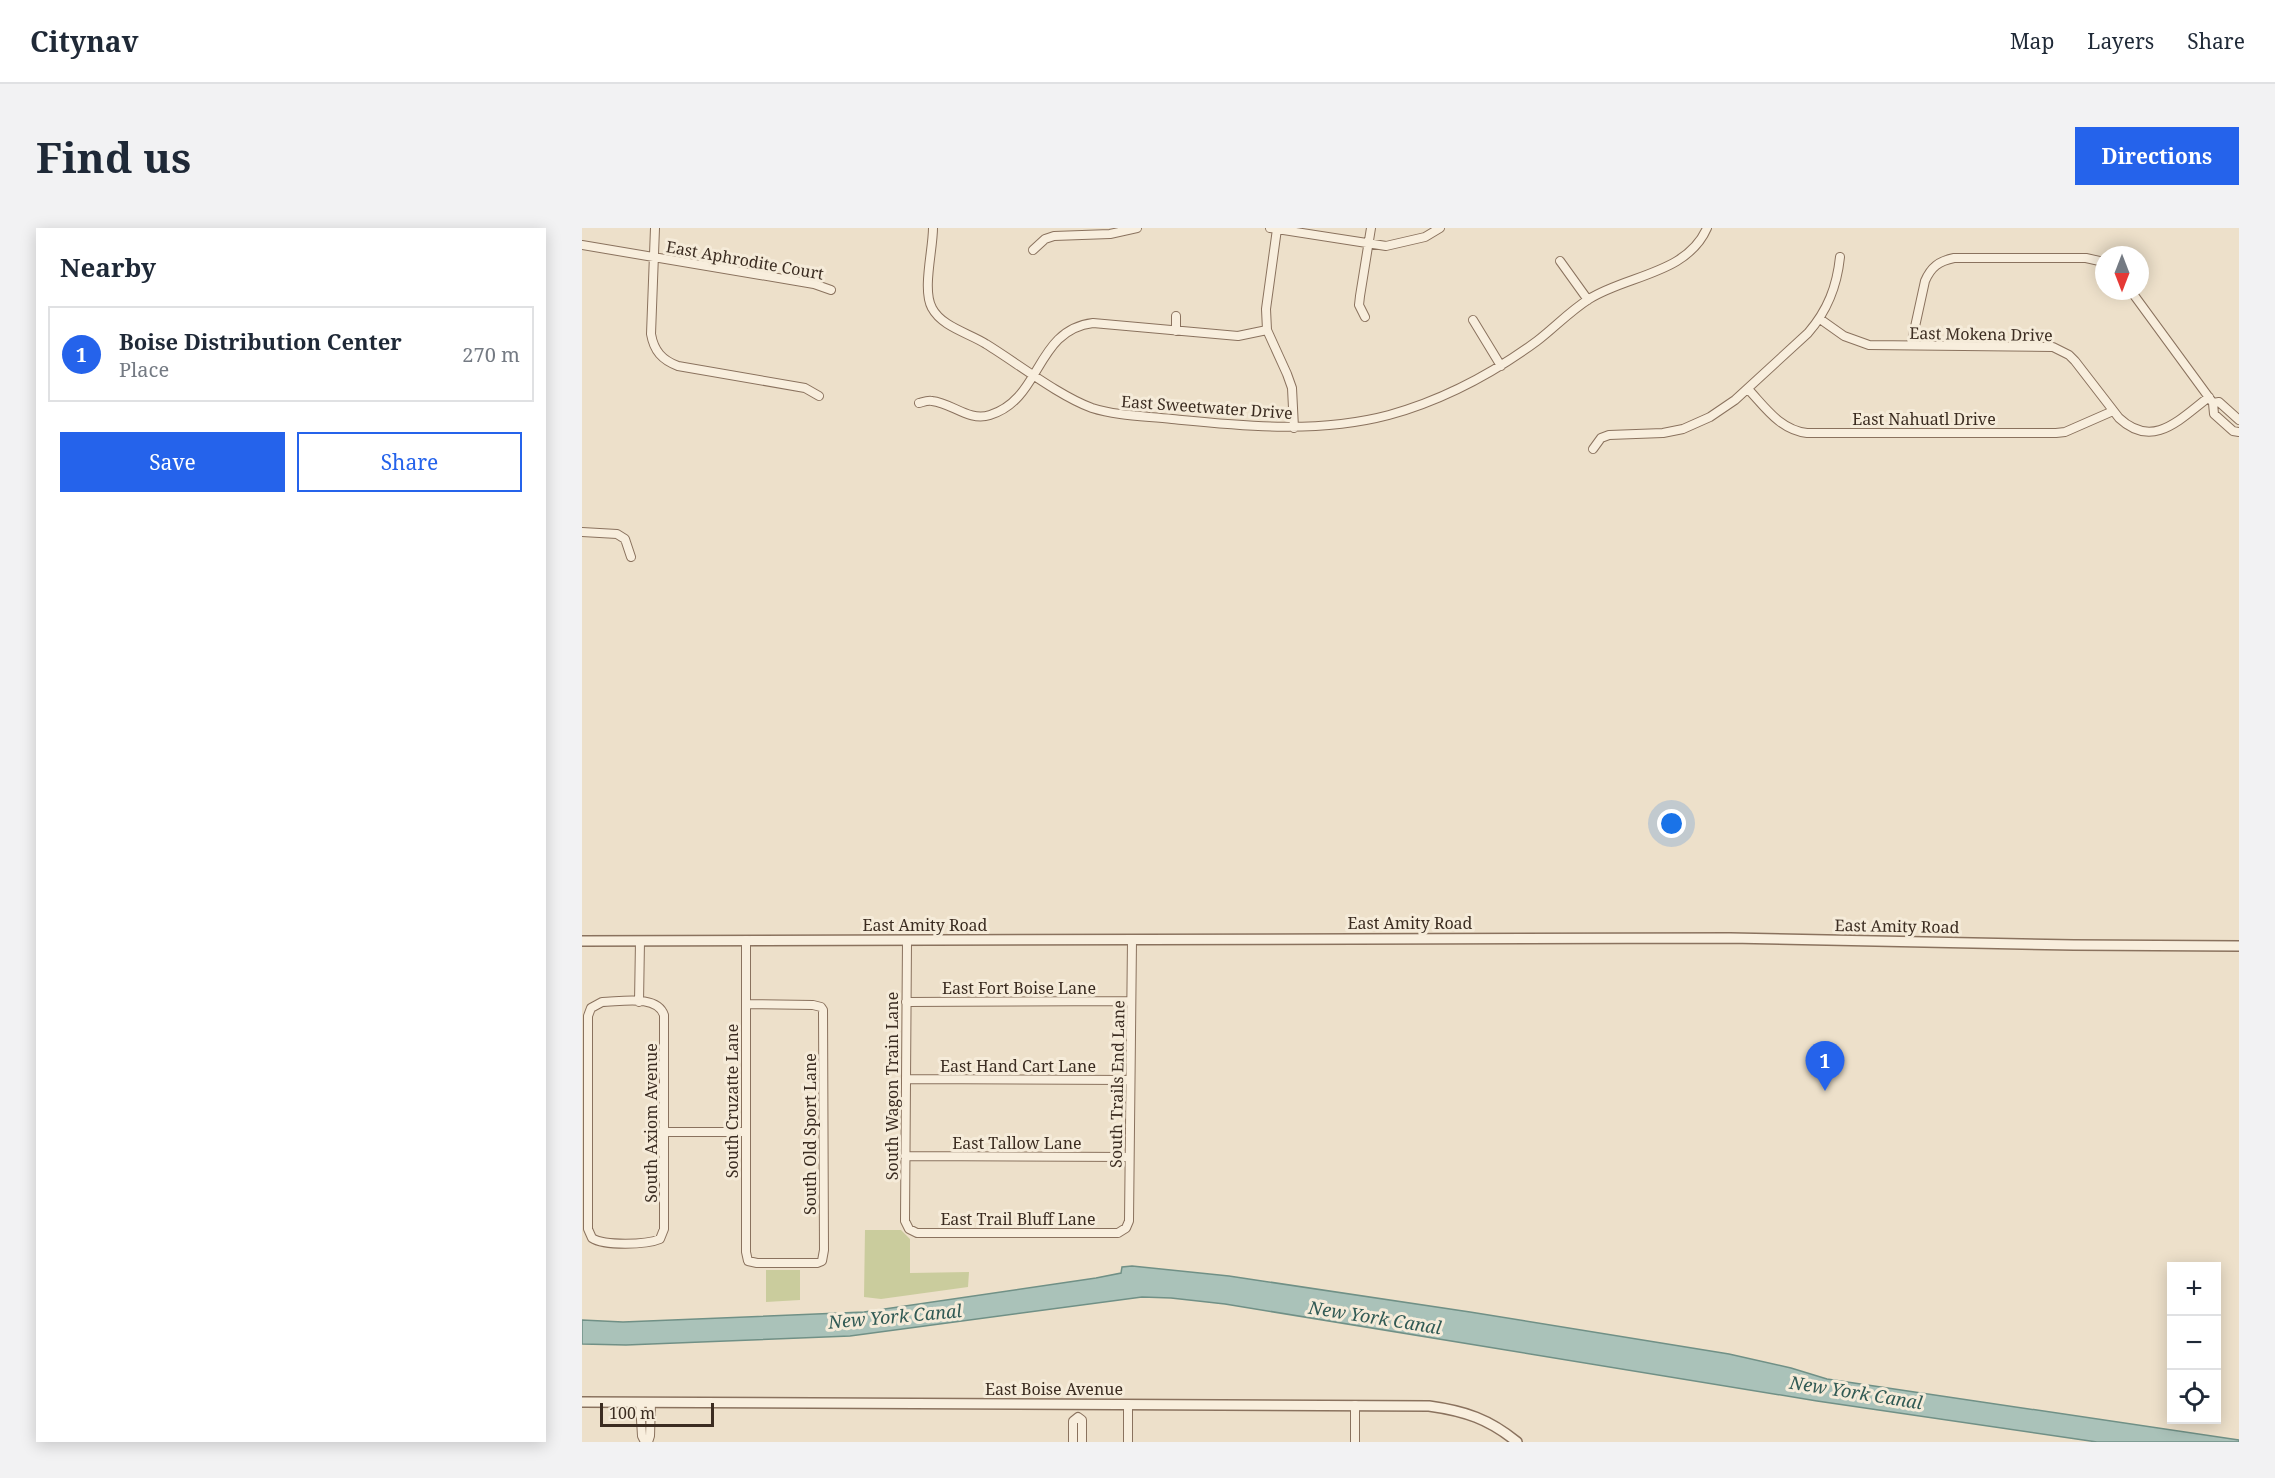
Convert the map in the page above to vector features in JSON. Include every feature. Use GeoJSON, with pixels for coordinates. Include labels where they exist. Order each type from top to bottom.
{"type":"FeatureCollection","features":[{"type":"Feature","properties":{"kind":"street"},"geometry":{"type":"LineString","coordinates":[[655,228],[651,334],[653,344],[659,354],[667,362],[678,366],[805,388],[819,396]]}},
{"type":"Feature","properties":{"kind":"street","name":"East Sweetwater Drive"},"geometry":{"type":"LineString","coordinates":[[933,228],[927,289],[931,306],[942,320],[978,339],[1071,398],[1092,408],[1114,413],[1244,426],[1294,428],[1347,423],[1388,415],[1438,398],[1501,366],[1588,300],[1620,283],[1657,272],[1674,264],[1704,236],[1707,228]]}},
{"type":"Feature","properties":{"kind":"street"},"geometry":{"type":"LineString","coordinates":[[1033,250],[1046,239],[1054,236],[1110,234],[1137,228]]}},
{"type":"Feature","properties":{"kind":"street"},"geometry":{"type":"LineString","coordinates":[[1365,317],[1359,305],[1371,228]]}},
{"type":"Feature","properties":{"kind":"street"},"geometry":{"type":"LineString","coordinates":[[1294,428],[1290,381],[1267,330],[1266,309],[1274,229],[1386,246],[1425,237],[1440,228]]}},
{"type":"Feature","properties":{"kind":"street","name":"East Aphrodite Court"},"geometry":{"type":"LineString","coordinates":[[582,245],[814,284],[831,290]]}},
{"type":"Feature","properties":{"kind":"street"},"geometry":{"type":"LineString","coordinates":[[1593,449],[1601,438],[1609,435],[1653,434],[1692,426],[1719,412],[1748,389],[1820,319],[1830,302],[1840,257]]}},
{"type":"Feature","properties":{"kind":"street"},"geometry":{"type":"LineString","coordinates":[[1911,345],[1925,281],[1936,264],[1944,260],[1954,258],[2086,258],[2095,260]]}},
{"type":"Feature","properties":{"kind":"street"},"geometry":{"type":"LineString","coordinates":[[1560,261],[1588,300]]}},
{"type":"Feature","properties":{"kind":"street"},"geometry":{"type":"LineString","coordinates":[[2139,300],[2211,400],[2214,414],[2239,432]]}},
{"type":"Feature","properties":{"kind":"street"},"geometry":{"type":"LineString","coordinates":[[1176,316],[1176,331]]}},
{"type":"Feature","properties":{"kind":"street","name":"East Mokena Drive"},"geometry":{"type":"LineString","coordinates":[[1820,319],[1844,336],[1860,343],[2053,347],[2069,355],[2075,361],[2125,424],[2142,432],[2168,428],[2211,400]]}},
{"type":"Feature","properties":{"kind":"street"},"geometry":{"type":"LineString","coordinates":[[1473,320],[1501,366]]}},
{"type":"Feature","properties":{"kind":"street"},"geometry":{"type":"LineString","coordinates":[[919,403],[932,400],[972,416],[990,415],[1011,405],[1056,340],[1079,325],[1093,323],[1238,336],[1267,330]]}},
{"type":"Feature","properties":{"kind":"street","name":"East Nahuatl Drive"},"geometry":{"type":"LineString","coordinates":[[1748,389],[1782,424],[1798,432],[1807,433],[2056,433],[2065,432],[2113,411]]}},
{"type":"Feature","properties":{"kind":"street"},"geometry":{"type":"LineString","coordinates":[[2211,400],[2219,402],[2239,420]]}},
{"type":"Feature","properties":{"kind":"street"},"geometry":{"type":"LineString","coordinates":[[582,532],[617,534],[625,539],[631,557]]}},
{"type":"Feature","properties":{"kind":"street","name":"East Amity Road"},"geometry":{"type":"LineString","coordinates":[[582,941],[1730,938],[2239,946]]}},
{"type":"Feature","properties":{"kind":"street"},"geometry":{"type":"LineString","coordinates":[[585,1136],[588,1016],[591,1008],[602,1002],[639,1002],[640,940]]}},
{"type":"Feature","properties":{"kind":"street","name":"South Cruzatte Lane"},"geometry":{"type":"LineString","coordinates":[[746,940],[748,1261]]}},
{"type":"Feature","properties":{"kind":"street","name":"South Trails End Lane"},"geometry":{"type":"LineString","coordinates":[[1126,1228],[1129,1221],[1132,940]]}},
{"type":"Feature","properties":{"kind":"street","name":"South Wagon Train Lane"},"geometry":{"type":"LineString","coordinates":[[907,941],[905,1221],[909,1229]]}},
{"type":"Feature","properties":{"kind":"street","name":"East Fort Boise Lane"},"geometry":{"type":"LineString","coordinates":[[906,1002],[1131,1001]]}},
{"type":"Feature","properties":{"kind":"street","name":"South Axiom Avenue"},"geometry":{"type":"LineString","coordinates":[[585,1136],[588,1229],[592,1238],[602,1243],[650,1243],[660,1239],[664,1229],[664,1015],[661,1007],[650,1002],[639,1002]]}},
{"type":"Feature","properties":{"kind":"street","name":"South Old Sport Lane"},"geometry":{"type":"LineString","coordinates":[[746,1004],[813,1005],[822,1007],[823,1016],[824,1250],[822,1261],[813,1264],[748,1261]]}},
{"type":"Feature","properties":{"kind":"street","name":"East Hand Cart Lane"},"geometry":{"type":"LineString","coordinates":[[906,1079],[1130,1080]]}},
{"type":"Feature","properties":{"kind":"street"},"geometry":{"type":"LineString","coordinates":[[665,1132],[746,1132]]}},
{"type":"Feature","properties":{"kind":"street","name":"East Tallow Lane"},"geometry":{"type":"LineString","coordinates":[[905,1156],[1129,1157]]}},
{"type":"Feature","properties":{"kind":"street","name":"East Trail Bluff Lane"},"geometry":{"type":"LineString","coordinates":[[909,1229],[917,1233],[1118,1233],[1126,1228]]}},
{"type":"Feature","properties":{"kind":"street","name":"East Boise Avenue"},"geometry":{"type":"LineString","coordinates":[[582,1402],[1429,1406],[1472,1414],[1500,1428],[1517,1442]]}},
{"type":"Feature","properties":{"kind":"street"},"geometry":{"type":"LineString","coordinates":[[640,1403],[642,1436],[646,1442],[650,1436],[651,1403]]}},
{"type":"Feature","properties":{"kind":"street"},"geometry":{"type":"LineString","coordinates":[[1078,1404],[1078,1417],[1082,1420],[1082,1442]]}},
{"type":"Feature","properties":{"kind":"street"},"geometry":{"type":"LineString","coordinates":[[1128,1404],[1128,1442]]}},
{"type":"Feature","properties":{"kind":"street"},"geometry":{"type":"LineString","coordinates":[[1355,1405],[1355,1442]]}},
{"type":"Feature","properties":{"kind":"street"},"geometry":{"type":"LineString","coordinates":[[1073,1442],[1073,1421],[1078,1417]]}},
{"type":"Feature","properties":{"kind":"green space"},"geometry":{"type":"Polygon","coordinates":[[[865,1230],[901,1230],[910,1239],[910,1273],[969,1272],[968,1287],[881,1299],[864,1297],[865,1230]]]}},
{"type":"Feature","properties":{"kind":"green space"},"geometry":{"type":"Polygon","coordinates":[[[766,1270],[800,1270],[800,1300],[766,1302],[766,1270]]]}},
{"type":"Feature","properties":{"kind":"water","name":"New York Canal"},"geometry":{"type":"Polygon","coordinates":[[[1132,1266],[1229,1276],[1470,1312],[1729,1354],[1827,1379],[2239,1440],[2239,1442],[2097,1442],[1817,1401],[1225,1304],[1171,1298],[1142,1297],[850,1336],[626,1345],[582,1344],[582,1320],[623,1322],[864,1312],[1096,1278],[1121,1273],[1122,1267],[1132,1266]]]}},
{"type":"Feature","properties":{"kind":"place","name":"Boise Distribution Center"},"geometry":{"type":"Point","coordinates":[1825,1091]}}]}
